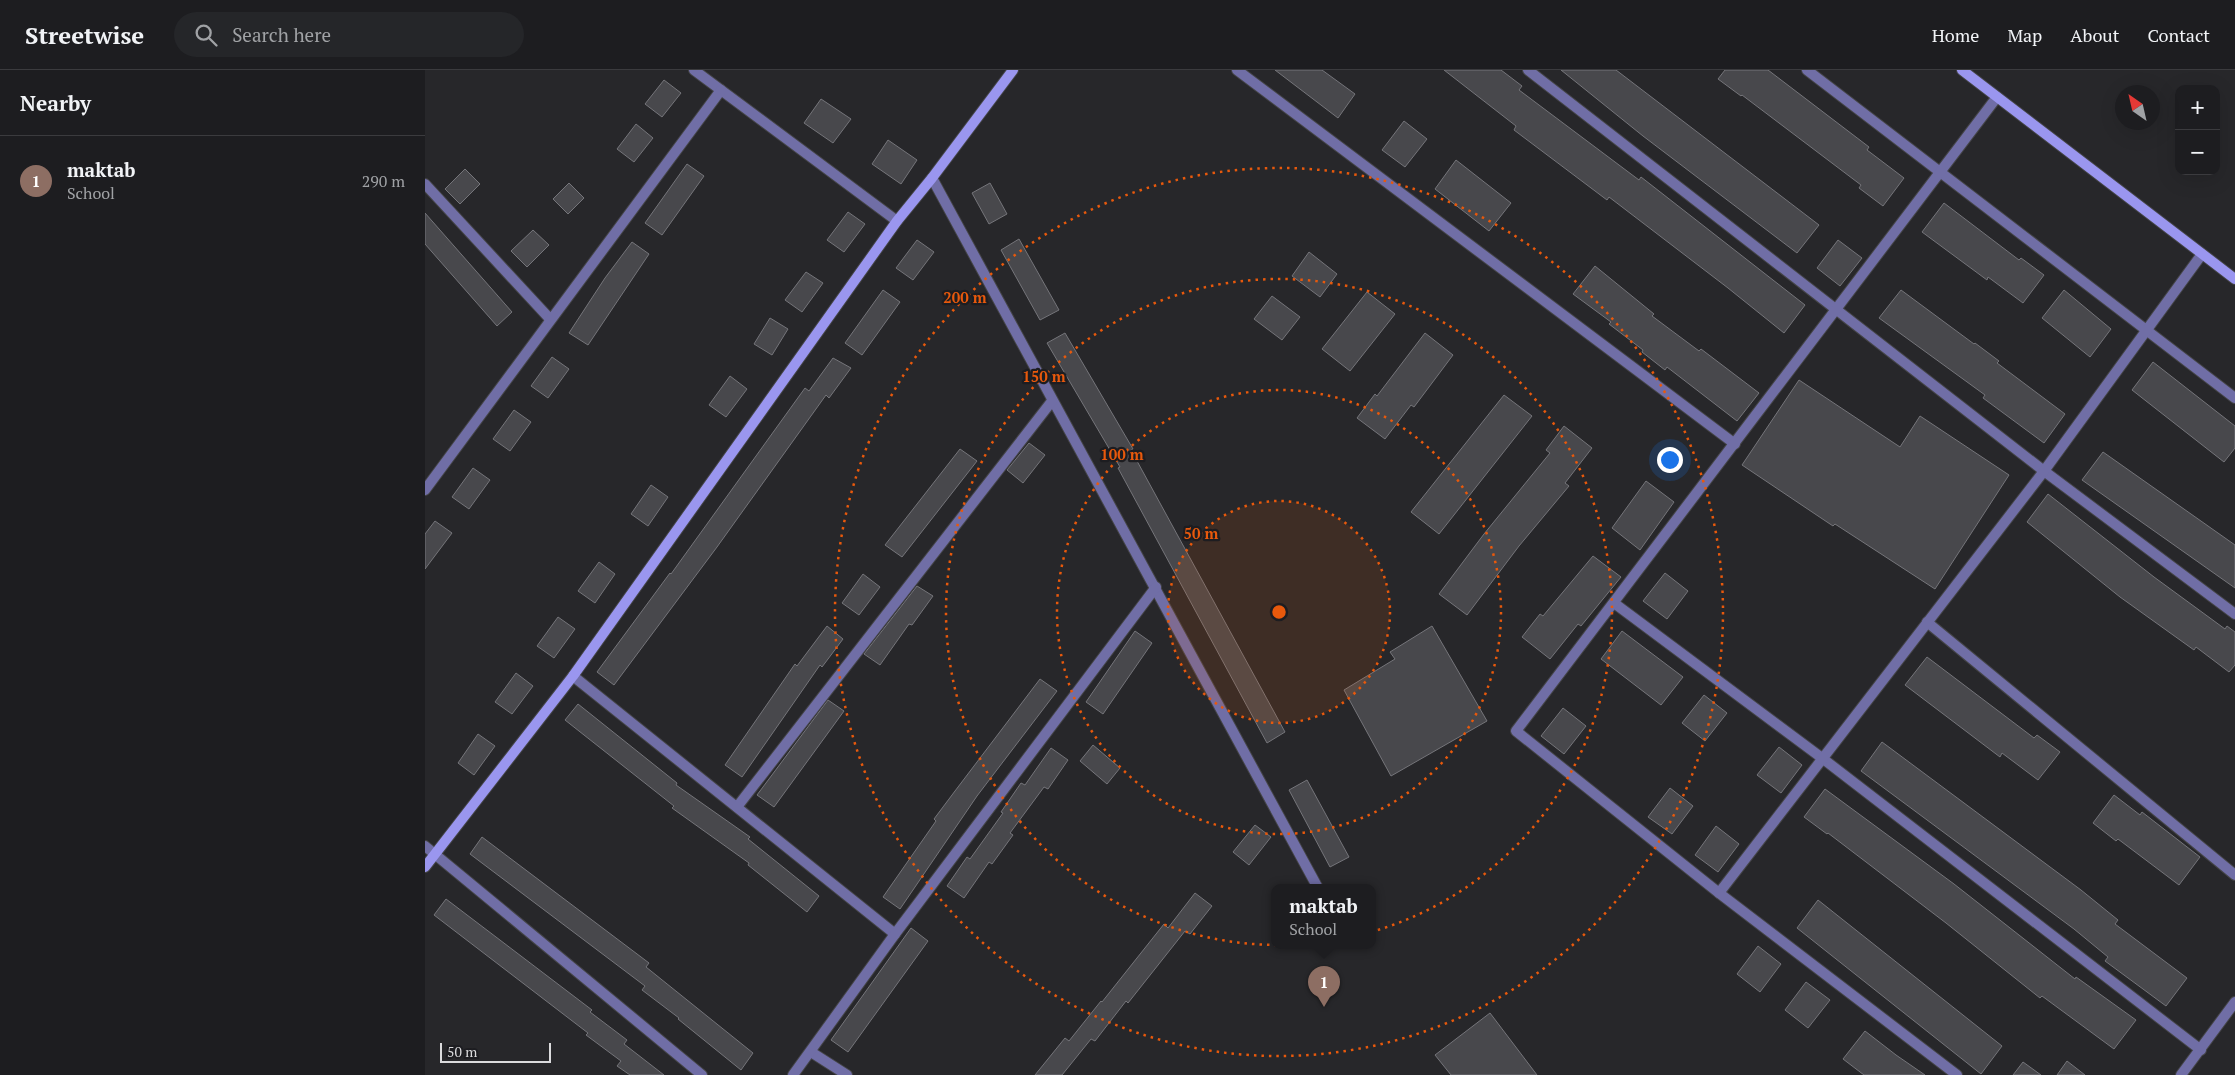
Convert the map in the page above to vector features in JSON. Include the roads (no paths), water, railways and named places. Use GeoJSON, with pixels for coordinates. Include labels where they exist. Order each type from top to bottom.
{"type":"FeatureCollection","features":[{"type":"Feature","properties":{"kind":"street"},"geometry":{"type":"LineString","coordinates":[[694,70],[897,221]]}},
{"type":"Feature","properties":{"kind":"street"},"geometry":{"type":"LineString","coordinates":[[425,867],[573,676],[897,221],[933,178],[1013,70]]}},
{"type":"Feature","properties":{"kind":"street"},"geometry":{"type":"LineString","coordinates":[[1237,70],[1735,444]]}},
{"type":"Feature","properties":{"kind":"street"},"geometry":{"type":"LineString","coordinates":[[1528,70],[2044,471],[2235,614]]}},
{"type":"Feature","properties":{"kind":"street"},"geometry":{"type":"LineString","coordinates":[[1807,70],[2235,398]]}},
{"type":"Feature","properties":{"kind":"street"},"geometry":{"type":"LineString","coordinates":[[1962,70],[2235,280]]}},
{"type":"Feature","properties":{"kind":"street"},"geometry":{"type":"LineString","coordinates":[[425,490],[721,90]]}},
{"type":"Feature","properties":{"kind":"street"},"geometry":{"type":"LineString","coordinates":[[1957,1075],[1719,893],[1516,731],[1997,96]]}},
{"type":"Feature","properties":{"kind":"street"},"geometry":{"type":"LineString","coordinates":[[933,178],[1052,401],[1156,587],[1316,884]]}},
{"type":"Feature","properties":{"kind":"street"},"geometry":{"type":"LineString","coordinates":[[425,184],[550,319]]}},
{"type":"Feature","properties":{"kind":"street"},"geometry":{"type":"LineString","coordinates":[[1719,893],[2044,471],[2203,254]]}},
{"type":"Feature","properties":{"kind":"street"},"geometry":{"type":"LineString","coordinates":[[737,807],[1052,401]]}},
{"type":"Feature","properties":{"kind":"street"},"geometry":{"type":"LineString","coordinates":[[793,1075],[895,934],[1156,587]]}},
{"type":"Feature","properties":{"kind":"street"},"geometry":{"type":"LineString","coordinates":[[1614,603],[1822,758],[2201,1050]]}},
{"type":"Feature","properties":{"kind":"street"},"geometry":{"type":"LineString","coordinates":[[1927,622],[2235,875]]}},
{"type":"Feature","properties":{"kind":"street"},"geometry":{"type":"LineString","coordinates":[[573,676],[895,934]]}},
{"type":"Feature","properties":{"kind":"street"},"geometry":{"type":"LineString","coordinates":[[425,846],[702,1075]]}},
{"type":"Feature","properties":{"kind":"street"},"geometry":{"type":"LineString","coordinates":[[2181,1075],[2235,1002]]}},
{"type":"Feature","properties":{"kind":"street"},"geometry":{"type":"LineString","coordinates":[[811,1052],[847,1075]]}},
{"type":"Feature","properties":{"kind":"place","name":"maktab"},"geometry":{"type":"Point","coordinates":[1324,1007]}}]}
